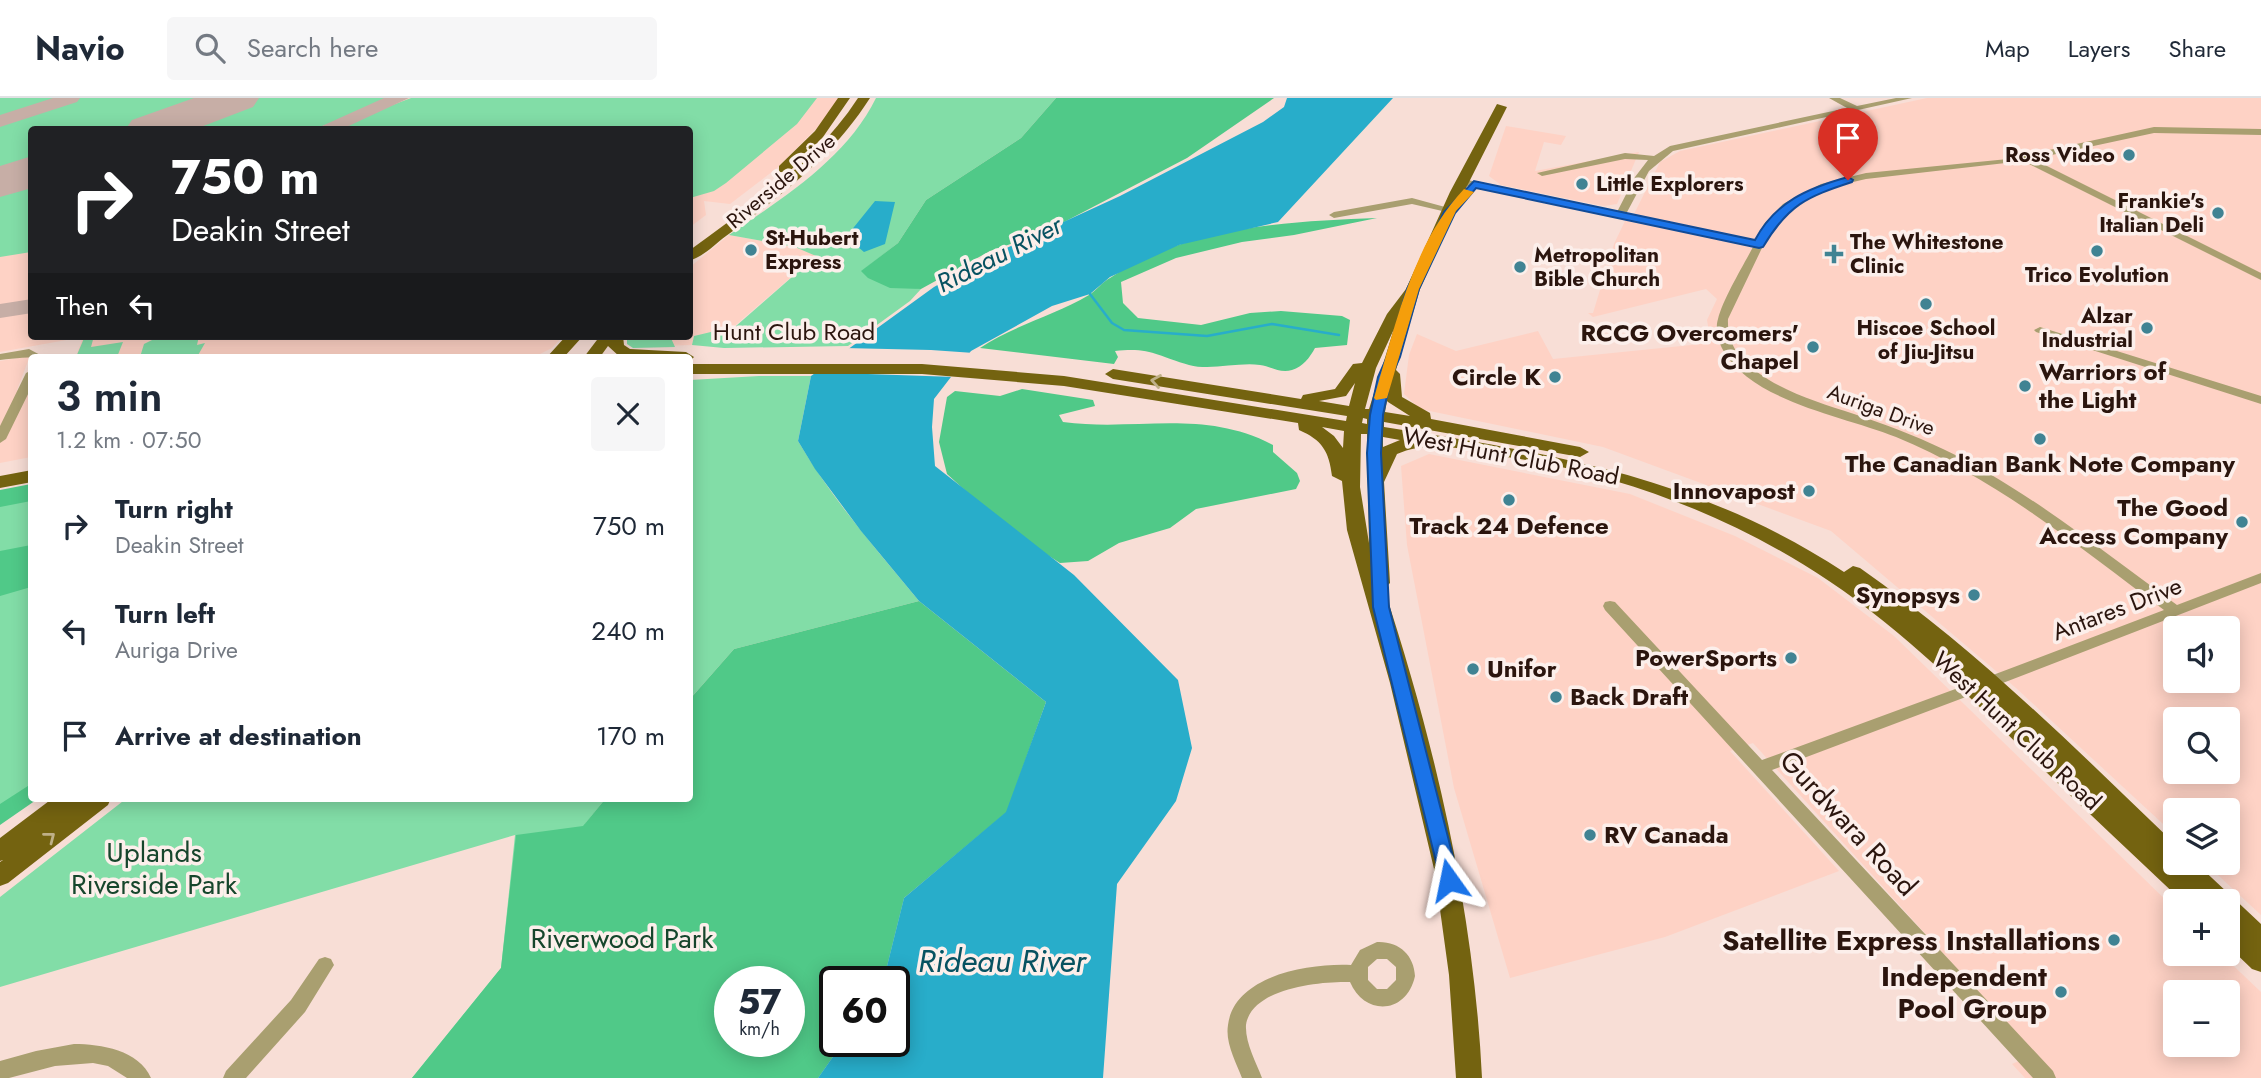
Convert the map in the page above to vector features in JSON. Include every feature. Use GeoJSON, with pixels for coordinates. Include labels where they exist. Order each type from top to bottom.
{"type":"FeatureCollection","features":[{"type":"Feature","properties":{"kind":"main road","name":"Riverside Drive"},"geometry":{"type":"LineString","coordinates":[[693,248],[785,169],[818,134],[844,98]]}},
{"type":"Feature","properties":{"kind":"main road","name":"Riverside Drive"},"geometry":{"type":"LineString","coordinates":[[693,249],[813,160],[844,128],[864,98]]}},
{"type":"Feature","properties":{"kind":"main road"},"geometry":{"type":"LineString","coordinates":[[1207,389],[1323,398],[1344,390],[1413,289],[1451,210],[1462,201],[1468,183],[1499,130],[1502,103]]}},
{"type":"Feature","properties":{"kind":"main road"},"geometry":{"type":"LineString","coordinates":[[1381,607],[1375,491],[1376,423],[1385,377],[1413,289]]}},
{"type":"Feature","properties":{"kind":"main road"},"geometry":{"type":"LineString","coordinates":[[558,354],[571,340]]}},
{"type":"Feature","properties":{"kind":"main road"},"geometry":{"type":"LineString","coordinates":[[575,354],[587,340]]}},
{"type":"Feature","properties":{"kind":"main road"},"geometry":{"type":"LineString","coordinates":[[594,354],[605,340]]}},
{"type":"Feature","properties":{"kind":"main road","name":"Hunt Club Road"},"geometry":{"type":"LineString","coordinates":[[615,340],[616,347],[626,354]]}},
{"type":"Feature","properties":{"kind":"main road"},"geometry":{"type":"LineString","coordinates":[[1377,343],[1386,343],[1395,352],[1394,399],[1443,433]]}},
{"type":"Feature","properties":{"kind":"main road"},"geometry":{"type":"LineString","coordinates":[[1354,521],[1351,475],[1354,420],[1377,343]]}},
{"type":"Feature","properties":{"kind":"main road","name":"Hunt Club Road"},"geometry":{"type":"LineString","coordinates":[[693,358],[739,361],[897,362]]}},
{"type":"Feature","properties":{"kind":"main road","name":"Hunt Club Road"},"geometry":{"type":"LineString","coordinates":[[693,369],[739,361]]}},
{"type":"Feature","properties":{"kind":"main road","name":"West Hunt Club Road"},"geometry":{"type":"LineString","coordinates":[[897,362],[1207,389],[1354,420]]}},
{"type":"Feature","properties":{"kind":"main road","name":"West Hunt Club Road"},"geometry":{"type":"LineString","coordinates":[[1052,374],[1124,390],[1443,433],[1610,473],[1688,499],[1741,523],[1855,590],[1982,685],[2163,848]]}},
{"type":"Feature","properties":{"kind":"main road"},"geometry":{"type":"LineString","coordinates":[[1124,390],[1305,426],[1326,435],[1338,450],[1344,489],[1381,607],[1449,880],[1463,958],[1469,1078]]}},
{"type":"Feature","properties":{"kind":"main road"},"geometry":{"type":"LineString","coordinates":[[1375,491],[1389,451],[1443,433]]}},
{"type":"Feature","properties":{"kind":"main road"},"geometry":{"type":"LineString","coordinates":[[0,471],[28,467]]}},
{"type":"Feature","properties":{"kind":"main road"},"geometry":{"type":"LineString","coordinates":[[0,482],[28,477]]}},
{"type":"Feature","properties":{"kind":"main road","name":"West Hunt Club Road"},"geometry":{"type":"LineString","coordinates":[[1982,685],[2185,889]]}},
{"type":"Feature","properties":{"kind":"main road"},"geometry":{"type":"LineString","coordinates":[[0,851],[65,802]]}},
{"type":"Feature","properties":{"kind":"main road"},"geometry":{"type":"LineString","coordinates":[[0,876],[95,802]]}},
{"type":"Feature","properties":{"kind":"main road"},"geometry":{"type":"LineString","coordinates":[[2193,875],[2207,889]]}},
{"type":"Feature","properties":{"kind":"main road"},"geometry":{"type":"LineString","coordinates":[[2240,920],[2261,940]]}},
{"type":"Feature","properties":{"kind":"main road"},"geometry":{"type":"LineString","coordinates":[[2240,941],[2261,961]]}},
{"type":"Feature","properties":{"kind":"street"},"geometry":{"type":"LineString","coordinates":[[1833,98],[1855,109]]}},
{"type":"Feature","properties":{"kind":"street"},"geometry":{"type":"LineString","coordinates":[[1542,173],[1625,156],[1653,158],[1689,144],[1908,98]]}},
{"type":"Feature","properties":{"kind":"street","name":"Auriga Drive"},"geometry":{"type":"LineString","coordinates":[[2176,611],[2014,495],[1962,463],[1908,437],[1804,402],[1748,372],[1726,347],[1721,332],[1723,319],[1759,245],[1782,210],[1824,186],[1866,176],[2025,159],[2154,130],[2261,132]]}},
{"type":"Feature","properties":{"kind":"street"},"geometry":{"type":"LineString","coordinates":[[1621,214],[1638,177],[1653,158]]}},
{"type":"Feature","properties":{"kind":"street"},"geometry":{"type":"LineString","coordinates":[[2025,159],[2261,277]]}},
{"type":"Feature","properties":{"kind":"street"},"geometry":{"type":"LineString","coordinates":[[1468,183],[1759,245]]}},
{"type":"Feature","properties":{"kind":"street"},"geometry":{"type":"LineString","coordinates":[[1334,215],[1412,201],[1451,210]]}},
{"type":"Feature","properties":{"kind":"street"},"geometry":{"type":"LineString","coordinates":[[2039,330],[2261,400]]}},
{"type":"Feature","properties":{"kind":"street"},"geometry":{"type":"LineString","coordinates":[[0,356],[29,352],[33,354]]}},
{"type":"Feature","properties":{"kind":"street"},"geometry":{"type":"LineString","coordinates":[[0,439],[28,381]]}},
{"type":"Feature","properties":{"kind":"street","name":"Antares Drive"},"geometry":{"type":"LineString","coordinates":[[1762,767],[2261,578]]}},
{"type":"Feature","properties":{"kind":"street","name":"Gurdwara Road"},"geometry":{"type":"LineString","coordinates":[[1610,606],[1762,767],[2046,1078]]}},
{"type":"Feature","properties":{"kind":"street"},"geometry":{"type":"LineString","coordinates":[[233,1078],[299,1006],[325,965]]}},
{"type":"Feature","properties":{"kind":"street"},"geometry":{"type":"LineString","coordinates":[[1252,1078],[1238,1039],[1237,1025],[1238,1016],[1250,997],[1262,990],[1328,972],[1357,974]]}},
{"type":"Feature","properties":{"kind":"street"},"geometry":{"type":"LineString","coordinates":[[0,1072],[63,1054],[104,1054],[131,1066],[141,1078]]}},
{"type":"Feature","properties":{"kind":"shaded area"},"geometry":{"type":"Polygon","coordinates":[[[0,98],[839,98],[820,125],[777,168],[730,204],[704,201],[706,215],[693,225],[693,126],[28,126],[28,340],[66,340],[0,352],[0,98]]]}},
{"type":"Feature","properties":{"kind":"shaded area"},"geometry":{"type":"Polygon","coordinates":[[[1927,98],[2261,98],[2261,915],[2240,896],[2240,889],[2233,889],[2218,875],[2240,875],[2240,798],[2163,798],[2163,824],[2016,688],[1831,531],[1603,447],[1420,409],[1404,394],[1409,355],[1417,334],[1456,351],[1538,331],[1553,359],[1711,343],[1707,320],[1717,299],[1706,289],[1593,317],[1588,313],[1593,313],[1614,244],[1625,221],[1634,214],[1660,162],[1680,151],[1927,98]]]}},
{"type":"Feature","properties":{"kind":"shaded area"},"geometry":{"type":"Polygon","coordinates":[[[1506,126],[1566,136],[1561,145],[1544,142],[1535,171],[1639,152],[1617,204],[1604,206],[1501,185],[1489,176],[1506,126]]]}},
{"type":"Feature","properties":{"kind":"shaded area"},"geometry":{"type":"Polygon","coordinates":[[[729,235],[795,247],[817,255],[732,328],[694,336],[692,345],[632,347],[629,340],[693,340],[693,265],[729,235]]]}},
{"type":"Feature","properties":{"kind":"shaded area"},"geometry":{"type":"Polygon","coordinates":[[[82,340],[559,340],[552,348],[540,354],[77,354],[82,340]]]}},
{"type":"Feature","properties":{"kind":"shaded area"},"geometry":{"type":"Polygon","coordinates":[[[28,356],[17,390],[28,389],[28,458],[0,463],[0,361],[28,356]]]}},
{"type":"Feature","properties":{"kind":"shaded area"},"geometry":{"type":"Polygon","coordinates":[[[1429,454],[1630,494],[1735,536],[1818,578],[1894,636],[2163,897],[2163,966],[2234,966],[2261,992],[2261,1078],[2025,1078],[2012,1064],[2034,1054],[1753,743],[1730,751],[1839,871],[1665,937],[1510,978],[1454,788],[1407,545],[1401,466],[1429,454]]]}},
{"type":"Feature","properties":{"kind":"green space"},"geometry":{"type":"Polygon","coordinates":[[[0,98],[61,98],[0,118],[0,98]]]}},
{"type":"Feature","properties":{"kind":"green space"},"geometry":{"type":"Polygon","coordinates":[[[78,98],[222,98],[142,126],[28,126],[28,166],[0,176],[0,124],[78,98]]]}},
{"type":"Feature","properties":{"kind":"green space"},"geometry":{"type":"Polygon","coordinates":[[[253,98],[394,98],[323,126],[173,126],[253,98]]]}},
{"type":"Feature","properties":{"kind":"green space"},"geometry":{"type":"Polygon","coordinates":[[[411,98],[817,98],[797,124],[726,183],[714,191],[693,197],[693,126],[337,126],[411,98]]]}},
{"type":"Feature","properties":{"kind":"green space"},"geometry":{"type":"Polygon","coordinates":[[[876,98],[1056,98],[1021,138],[926,200],[898,243],[862,271],[893,284],[921,289],[910,301],[848,346],[724,348],[692,345],[694,336],[736,326],[816,256],[795,247],[729,235],[792,191],[831,158],[863,120],[876,98]]]}},
{"type":"Feature","properties":{"kind":"green space"},"geometry":{"type":"Polygon","coordinates":[[[1056,98],[1274,98],[1187,158],[1043,233],[990,251],[921,289],[890,288],[868,278],[861,271],[898,243],[926,200],[1021,138],[1056,98]]]}},
{"type":"Feature","properties":{"kind":"green space"},"geometry":{"type":"Polygon","coordinates":[[[28,177],[28,252],[0,257],[0,187],[28,177]]]}},
{"type":"Feature","properties":{"kind":"green space"},"geometry":{"type":"Polygon","coordinates":[[[1377,218],[1294,235],[1242,242],[1176,258],[1121,282],[1123,303],[1138,318],[1201,325],[1250,313],[1281,311],[1342,316],[1350,320],[1347,345],[1315,348],[1296,369],[1283,371],[1251,364],[1197,367],[1137,350],[1115,351],[1118,357],[1114,364],[980,348],[1006,333],[1076,302],[1139,261],[1204,237],[1309,221],[1377,218]]]}},
{"type":"Feature","properties":{"kind":"green space"},"geometry":{"type":"Polygon","coordinates":[[[83,340],[93,340],[91,347],[123,342],[118,354],[77,354],[83,340]]]}},
{"type":"Feature","properties":{"kind":"green space"},"geometry":{"type":"Polygon","coordinates":[[[152,340],[198,340],[197,345],[205,343],[199,354],[141,354],[144,344],[152,340]]]}},
{"type":"Feature","properties":{"kind":"green space"},"geometry":{"type":"Polygon","coordinates":[[[627,340],[672,340],[675,347],[633,348],[627,344],[627,340]]]}},
{"type":"Feature","properties":{"kind":"green space"},"geometry":{"type":"Polygon","coordinates":[[[811,376],[798,441],[840,503],[919,601],[734,649],[693,696],[693,380],[811,376]]]}},
{"type":"Feature","properties":{"kind":"green space"},"geometry":{"type":"Polygon","coordinates":[[[1022,389],[1093,400],[1095,406],[1059,415],[1063,422],[1117,425],[1195,424],[1247,434],[1273,445],[1273,452],[1297,473],[1300,481],[1296,489],[1196,509],[1170,528],[1119,543],[1088,561],[1060,563],[1010,531],[947,474],[939,442],[947,397],[955,391],[1000,396],[1022,389]]]}},
{"type":"Feature","properties":{"kind":"green space"},"geometry":{"type":"Polygon","coordinates":[[[28,485],[28,502],[0,507],[0,490],[28,485]]]}},
{"type":"Feature","properties":{"kind":"green space"},"geometry":{"type":"Polygon","coordinates":[[[28,488],[28,791],[0,811],[0,493],[28,488]]]}},
{"type":"Feature","properties":{"kind":"green space"},"geometry":{"type":"Polygon","coordinates":[[[28,546],[28,588],[0,596],[0,551],[28,546]]]}},
{"type":"Feature","properties":{"kind":"green space","name":"Riverwood Park"},"geometry":{"type":"Polygon","coordinates":[[[919,601],[1046,702],[1007,812],[904,898],[887,966],[819,966],[819,1057],[833,1057],[818,1078],[412,1078],[501,968],[516,835],[583,826],[603,802],[693,802],[693,696],[734,649],[919,601]]]}},
{"type":"Feature","properties":{"kind":"green space"},"geometry":{"type":"Polygon","coordinates":[[[28,786],[28,802],[33,802],[0,825],[0,804],[28,786]]]}},
{"type":"Feature","properties":{"kind":"green space","name":"Riverwood Park"},"geometry":{"type":"Polygon","coordinates":[[[693,799],[904,898],[887,966],[819,966],[819,1057],[833,1057],[818,1078],[412,1078],[501,968],[515,835],[0,987],[0,897],[122,802],[603,802],[585,824],[674,802],[693,802],[693,799]]]}},
{"type":"Feature","properties":{"kind":"water","name":"Rideau River"},"geometry":{"type":"Polygon","coordinates":[[[1287,98],[1393,98],[1278,222],[1179,245],[1110,277],[1090,294],[1052,306],[971,351],[934,399],[932,427],[935,466],[1074,575],[1178,680],[1192,748],[1176,801],[1117,884],[1103,1078],[818,1078],[833,1057],[910,1057],[910,966],[887,966],[904,898],[1006,812],[1046,702],[919,601],[861,531],[815,469],[798,441],[811,376],[934,287],[987,257],[1120,196],[1263,122],[1284,107],[1287,98]]]}},
{"type":"Feature","properties":{"kind":"water"},"geometry":{"type":"Polygon","coordinates":[[[875,201],[895,202],[885,244],[864,252],[846,237],[875,201]]]}},
{"type":"Feature","properties":{"kind":"pier"},"geometry":{"type":"Polygon","coordinates":[[[844,348],[974,353],[955,377],[810,372],[844,348]]]}},
{"type":"Feature","properties":{"kind":"waterway"},"geometry":{"type":"LineString","coordinates":[[1090,294],[1112,323],[1124,330],[1207,336],[1272,324],[1339,335]]}},
{"type":"Feature","properties":{"kind":"taxiway"},"geometry":{"type":"LineString","coordinates":[[0,121],[71,98]]}},
{"type":"Feature","properties":{"kind":"taxiway"},"geometry":{"type":"LineString","coordinates":[[332,126],[400,98]]}},
{"type":"Feature","properties":{"kind":"taxiway"},"geometry":{"type":"LineString","coordinates":[[0,311],[28,307]]}},
{"type":"Feature","properties":{"kind":"runway"},"geometry":{"type":"LineString","coordinates":[[159,126],[237,98]]}},
{"type":"Feature","properties":{"kind":"runway"},"geometry":{"type":"LineString","coordinates":[[0,182],[28,172]]}},
{"type":"Feature","properties":{"kind":"slow traffic"},"geometry":{"type":"LineString","coordinates":[[1380,398],[1420,271],[1451,210],[1468,192]]}},
{"type":"Feature","properties":{"kind":"place","name":"Ross Video"},"geometry":{"type":"Point","coordinates":[2129,155]}},
{"type":"Feature","properties":{"kind":"place","name":"Little Explorers"},"geometry":{"type":"Point","coordinates":[1582,184]}},
{"type":"Feature","properties":{"kind":"place","name":"Frankie's Italian Deli"},"geometry":{"type":"Point","coordinates":[2218,213]}},
{"type":"Feature","properties":{"kind":"place","name":"St-Hubert Express"},"geometry":{"type":"Point","coordinates":[751,250]}},
{"type":"Feature","properties":{"kind":"place","name":"Trico Evolution"},"geometry":{"type":"Point","coordinates":[2097,251]}},
{"type":"Feature","properties":{"kind":"place","name":"The Whitestone Clinic"},"geometry":{"type":"Point","coordinates":[1834,254]}},
{"type":"Feature","properties":{"kind":"place","name":"Metropolitan Bible Church"},"geometry":{"type":"Point","coordinates":[1520,267]}},
{"type":"Feature","properties":{"kind":"place","name":"Hiscoe School of Jiu-Jitsu"},"geometry":{"type":"Point","coordinates":[1926,304]}},
{"type":"Feature","properties":{"kind":"place","name":"Alzar Industrial"},"geometry":{"type":"Point","coordinates":[2147,328]}},
{"type":"Feature","properties":{"kind":"place","name":"RCCG Overcomers' Chapel"},"geometry":{"type":"Point","coordinates":[1813,347]}},
{"type":"Feature","properties":{"kind":"place","name":"Circle K"},"geometry":{"type":"Point","coordinates":[1555,377]}},
{"type":"Feature","properties":{"kind":"place","name":"Warriors of the Light"},"geometry":{"type":"Point","coordinates":[2025,386]}},
{"type":"Feature","properties":{"kind":"place","name":"The Canadian Bank Note Company"},"geometry":{"type":"Point","coordinates":[2040,439]}},
{"type":"Feature","properties":{"kind":"place","name":"Innovapost"},"geometry":{"type":"Point","coordinates":[1809,491]}},
{"type":"Feature","properties":{"kind":"place","name":"Track 24 Defence"},"geometry":{"type":"Point","coordinates":[1509,500]}},
{"type":"Feature","properties":{"kind":"place","name":"The Good Access Company"},"geometry":{"type":"Point","coordinates":[2242,522]}},
{"type":"Feature","properties":{"kind":"place","name":"Synopsys"},"geometry":{"type":"Point","coordinates":[1974,595]}},
{"type":"Feature","properties":{"kind":"place","name":"PowerSports"},"geometry":{"type":"Point","coordinates":[1791,658]}},
{"type":"Feature","properties":{"kind":"place","name":"Unifor"},"geometry":{"type":"Point","coordinates":[1473,669]}},
{"type":"Feature","properties":{"kind":"place","name":"Back Draft"},"geometry":{"type":"Point","coordinates":[1556,697]}},
{"type":"Feature","properties":{"kind":"place","name":"RV Canada"},"geometry":{"type":"Point","coordinates":[1590,835]}},
{"type":"Feature","properties":{"kind":"place","name":"Satellite Express Installations"},"geometry":{"type":"Point","coordinates":[2114,940]}},
{"type":"Feature","properties":{"kind":"place","name":"Independent Pool Group"},"geometry":{"type":"Point","coordinates":[2061,992]}},
{"type":"Feature","properties":{"kind":"route"},"geometry":{"type":"LineString","coordinates":[[1449,880],[1433,807],[1381,607],[1374,453],[1376,415],[1385,377],[1394,357],[1420,271],[1451,210],[1462,201],[1474,184],[1759,245],[1768,226],[1786,206],[1809,192],[1848,180]]}},
{"type":"Feature","properties":{"kind":"park label","name":"Uplands Riverside Park"},"geometry":{"type":"Point","coordinates":[154,868]}}]}
